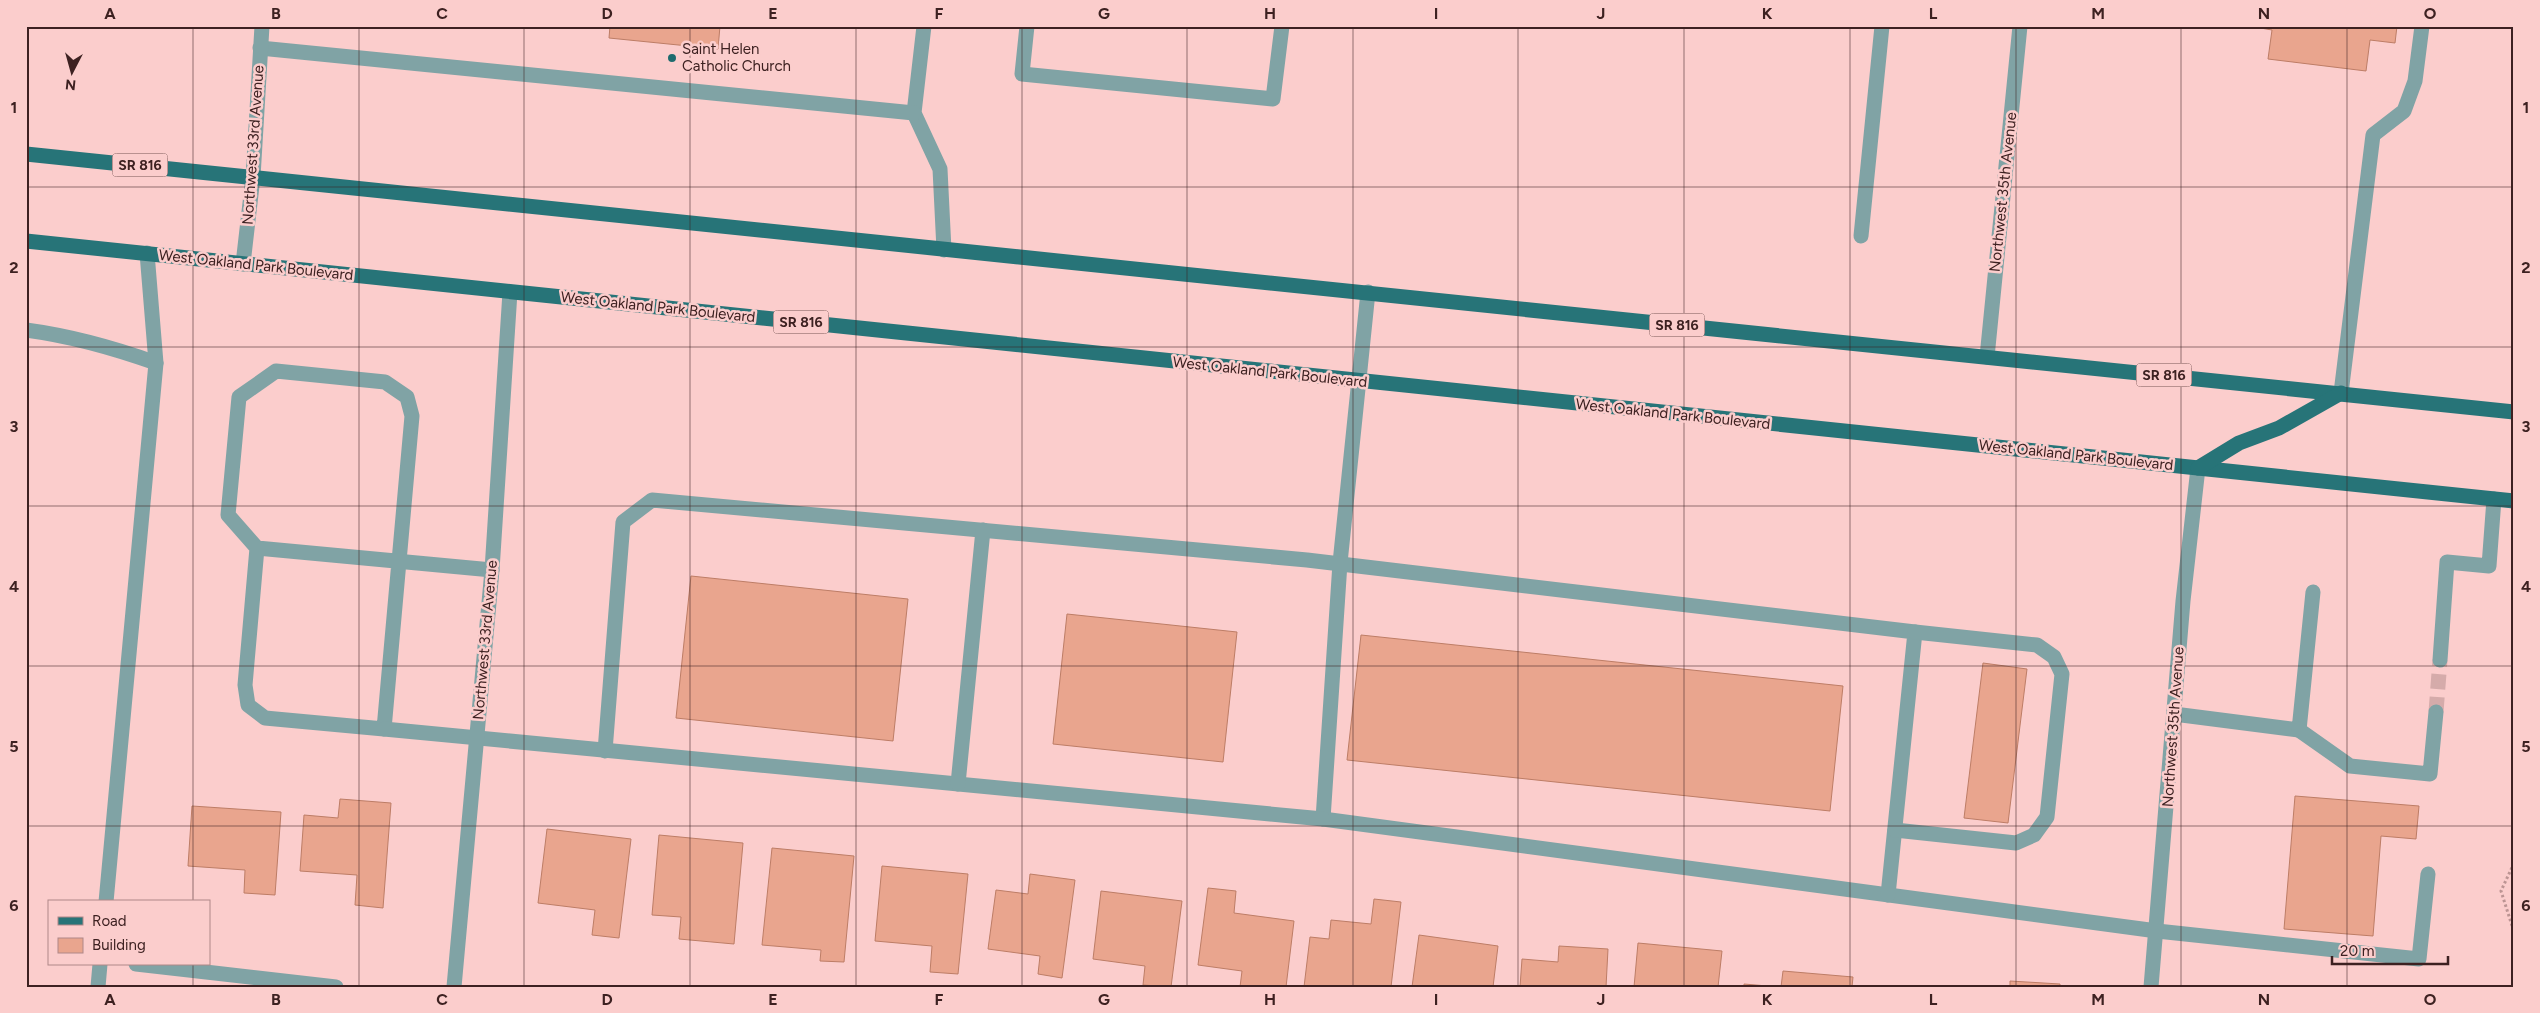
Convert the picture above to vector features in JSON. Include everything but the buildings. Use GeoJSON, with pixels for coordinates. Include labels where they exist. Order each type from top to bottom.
{"type":"FeatureCollection","features":[{"type":"Feature","properties":{"kind":"main road","name":"SR 816"},"geometry":{"type":"LineString","coordinates":[[26,154],[253,176],[944,250],[1368,292],[2514,412]]}},
{"type":"Feature","properties":{"kind":"main road","name":"West Oakland Park Boulevard"},"geometry":{"type":"LineString","coordinates":[[26,241],[2514,501]]}},
{"type":"Feature","properties":{"kind":"main road"},"geometry":{"type":"LineString","coordinates":[[2198,468],[2239,443],[2279,428],[2341,393]]}},
{"type":"Feature","properties":{"kind":"street","name":"Northwest 33rd Avenue"},"geometry":{"type":"LineString","coordinates":[[243,264],[253,176],[262,26]]}},
{"type":"Feature","properties":{"kind":"street"},"geometry":{"type":"LineString","coordinates":[[924,26],[914,113],[940,169],[944,250]]}},
{"type":"Feature","properties":{"kind":"street"},"geometry":{"type":"LineString","coordinates":[[1028,26],[1022,74],[1273,99],[1282,26]]}},
{"type":"Feature","properties":{"kind":"street"},"geometry":{"type":"LineString","coordinates":[[1861,236],[1882,26]]}},
{"type":"Feature","properties":{"kind":"street","name":"Northwest 35th Avenue"},"geometry":{"type":"LineString","coordinates":[[1987,357],[2020,26]]}},
{"type":"Feature","properties":{"kind":"street"},"geometry":{"type":"LineString","coordinates":[[2341,393],[2373,135],[2404,111],[2415,81],[2422,26]]}},
{"type":"Feature","properties":{"kind":"street"},"geometry":{"type":"LineString","coordinates":[[260,48],[914,113]]}},
{"type":"Feature","properties":{"kind":"street"},"geometry":{"type":"LineString","coordinates":[[106,900],[156,363],[147,253]]}},
{"type":"Feature","properties":{"kind":"street","name":"Northwest 33rd Avenue"},"geometry":{"type":"LineString","coordinates":[[454,987],[492,570],[510,292]]}},
{"type":"Feature","properties":{"kind":"street"},"geometry":{"type":"LineString","coordinates":[[1323,819],[1340,563],[1368,292]]}},
{"type":"Feature","properties":{"kind":"street"},"geometry":{"type":"LineString","coordinates":[[26,330],[58,335],[120,350],[156,363]]}},
{"type":"Feature","properties":{"kind":"street"},"geometry":{"type":"LineString","coordinates":[[384,729],[399,562],[412,416],[407,396],[386,382],[276,371],[239,397],[228,515],[257,548],[399,562],[492,570]]}},
{"type":"Feature","properties":{"kind":"street","name":"Northwest 35th Avenue"},"geometry":{"type":"LineString","coordinates":[[2151,987],[2183,601],[2198,468]]}},
{"type":"Feature","properties":{"kind":"street"},"geometry":{"type":"LineString","coordinates":[[2440,660],[2447,562],[2488,566],[2494,499]]}},
{"type":"Feature","properties":{"kind":"street"},"geometry":{"type":"LineString","coordinates":[[605,751],[623,522],[652,500],[1340,563],[2037,645],[2054,657],[2062,674],[2047,817],[2034,835],[2016,843],[1895,830]]}},
{"type":"Feature","properties":{"kind":"street"},"geometry":{"type":"LineString","coordinates":[[958,784],[983,530]]}},
{"type":"Feature","properties":{"kind":"street"},"geometry":{"type":"LineString","coordinates":[[257,548],[245,685],[248,705],[265,718],[1323,819],[2157,931],[2419,958],[2428,874]]}},
{"type":"Feature","properties":{"kind":"street"},"geometry":{"type":"LineString","coordinates":[[2299,730],[2313,592]]}},
{"type":"Feature","properties":{"kind":"street"},"geometry":{"type":"LineString","coordinates":[[1888,895],[1915,632]]}},
{"type":"Feature","properties":{"kind":"street"},"geometry":{"type":"LineString","coordinates":[[2174,714],[2299,730],[2350,766],[2430,774],[2436,712]]}},
{"type":"Feature","properties":{"kind":"street"},"geometry":{"type":"LineString","coordinates":[[98,987],[100,966]]}},
{"type":"Feature","properties":{"kind":"street"},"geometry":{"type":"LineString","coordinates":[[153,966],[336,987]]}},
{"type":"Feature","properties":{"kind":"path"},"geometry":{"type":"LineString","coordinates":[[2514,863],[2501,891],[2514,932]]}},
{"type":"Feature","properties":{"kind":"tunnel"},"geometry":{"type":"LineString","coordinates":[[2436,712],[2440,660]]}},
{"type":"Feature","properties":{"kind":"place","name":"Saint Helen Catholic Church"},"geometry":{"type":"Point","coordinates":[672,58]}}]}
